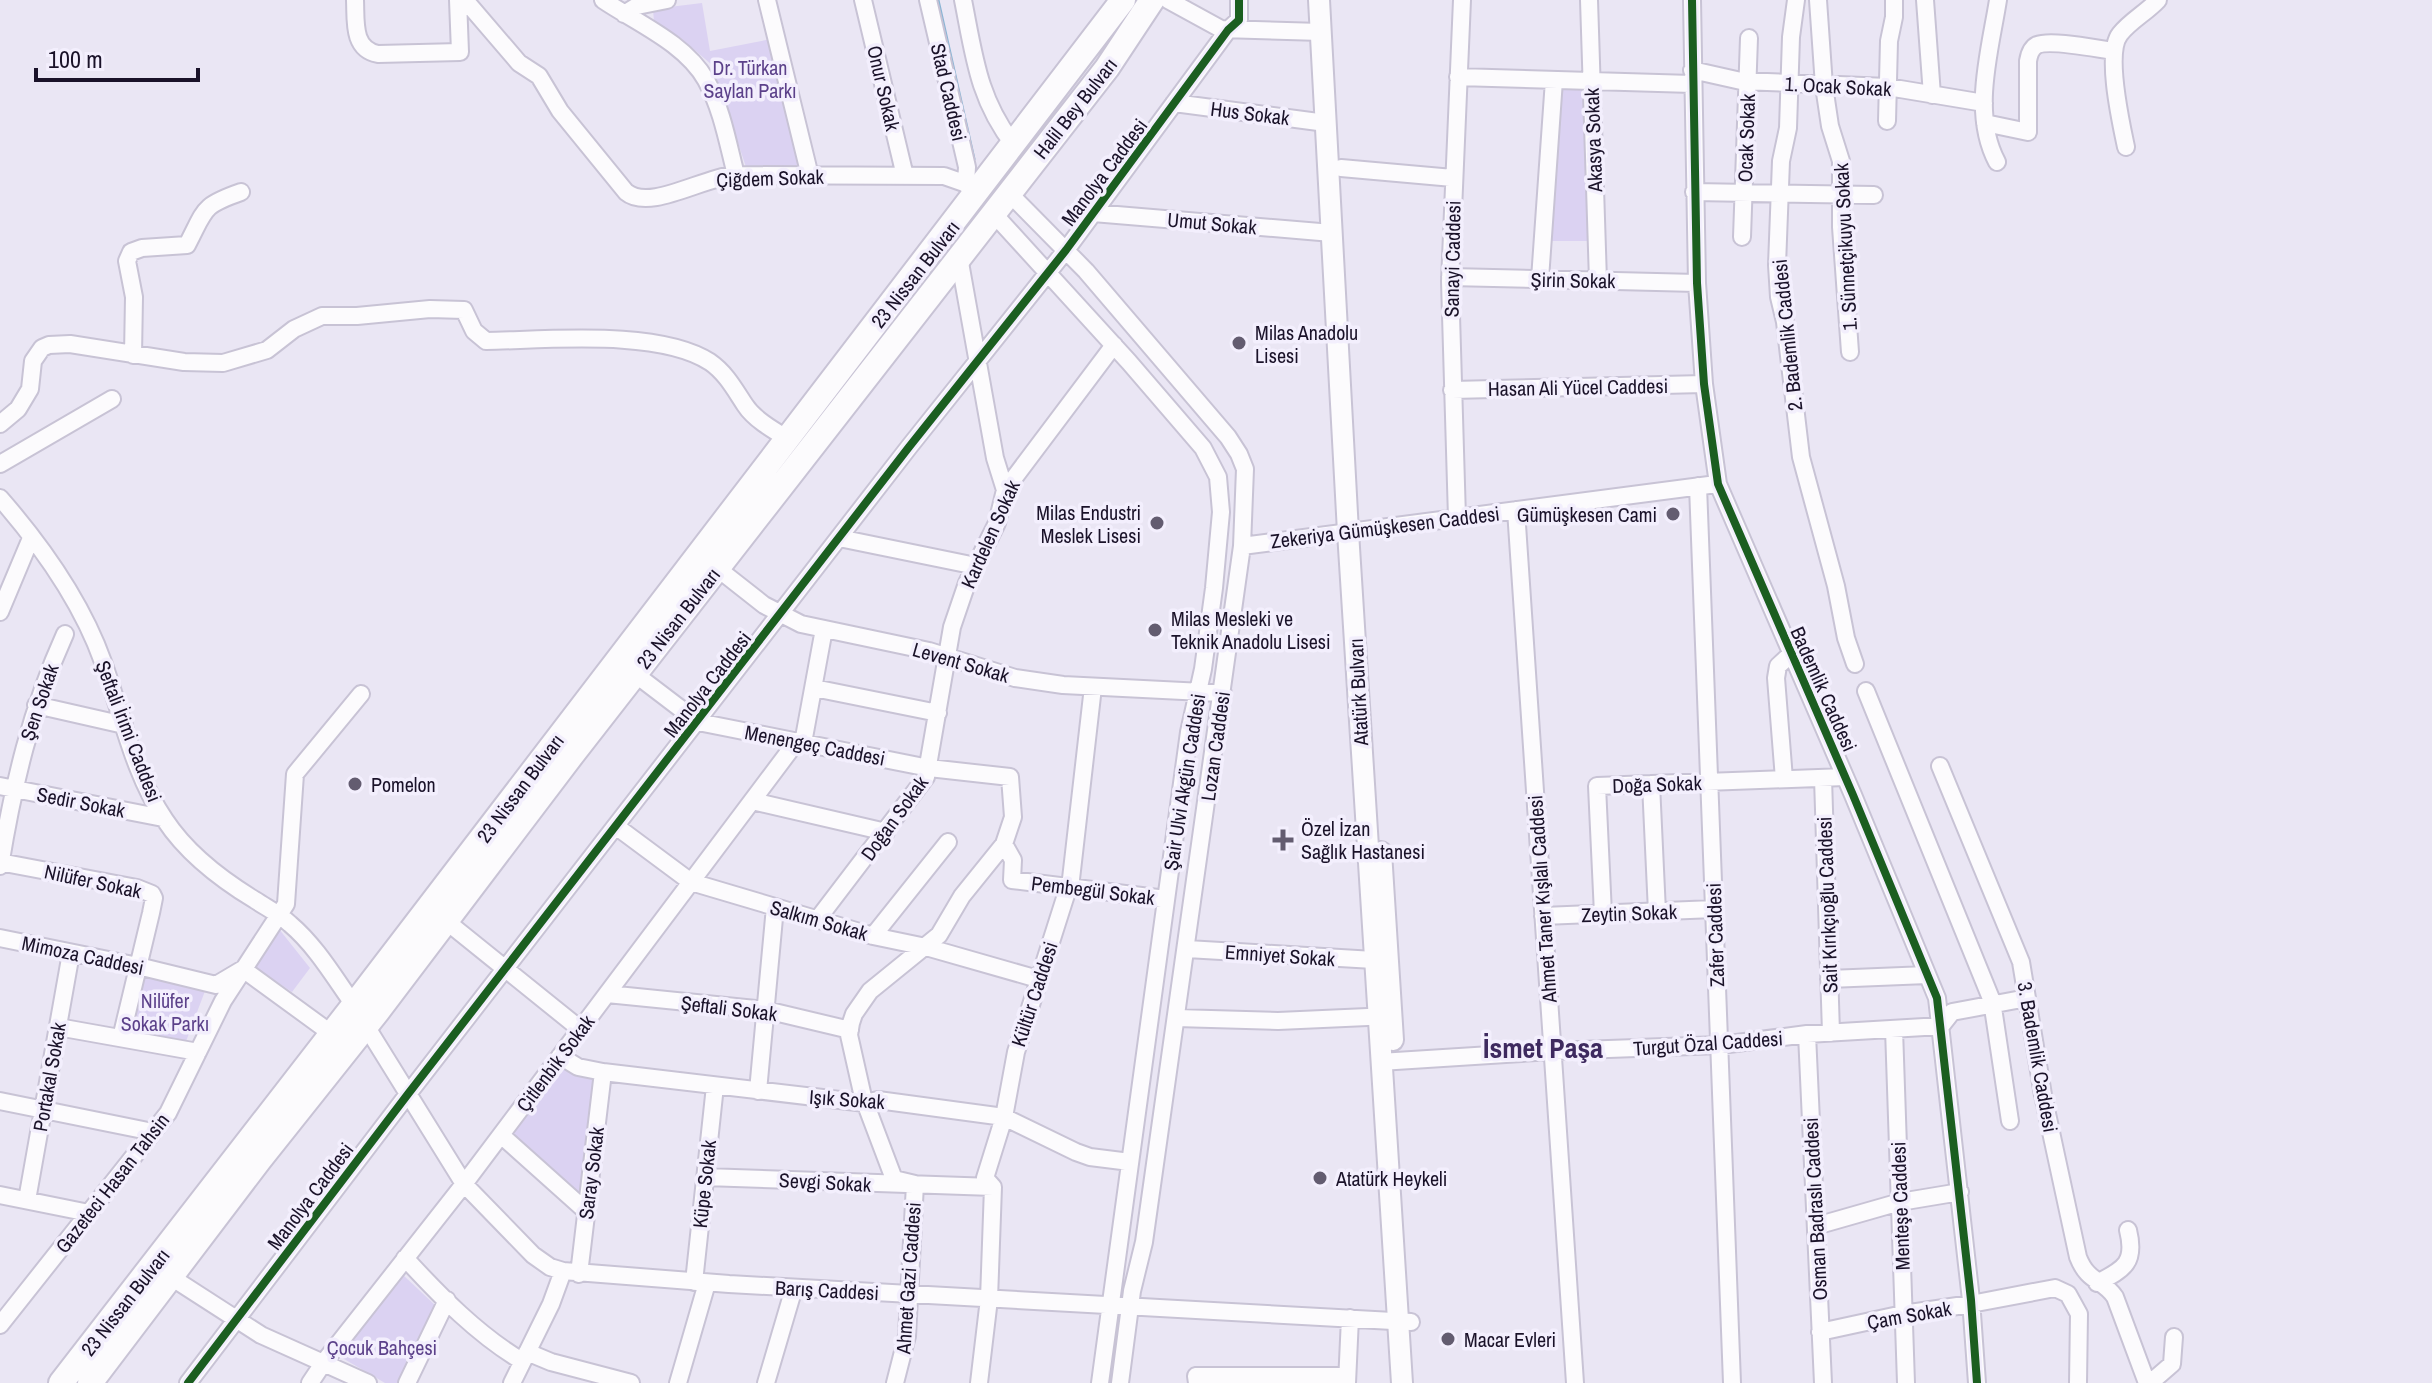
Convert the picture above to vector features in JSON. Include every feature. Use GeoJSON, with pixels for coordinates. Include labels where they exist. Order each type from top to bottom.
{"type":"FeatureCollection","features":[{"type":"Feature","properties":{"kind":"highway","name":"Halil Bey Bulvarı"},"geometry":{"type":"LineString","coordinates":[[972,188],[1014,145],[1123,0]]}},
{"type":"Feature","properties":{"kind":"highway","name":"Halil Bey Bulvarı"},"geometry":{"type":"LineString","coordinates":[[993,213],[1107,68],[1152,0]]}},
{"type":"Feature","properties":{"kind":"highway","name":"23 Nissan Bulvarı"},"geometry":{"type":"LineString","coordinates":[[90,1383],[260,1159],[360,1016],[972,188]]}},
{"type":"Feature","properties":{"kind":"highway","name":"23 Nisan Bulvarı"},"geometry":{"type":"LineString","coordinates":[[360,1016],[446,921],[993,213]]}},
{"type":"Feature","properties":{"kind":"highway","name":"23 Nissan Bulvarı"},"geometry":{"type":"LineString","coordinates":[[61,1383],[332,1034],[360,1016]]}},
{"type":"Feature","properties":{"kind":"main road","name":"Atatürk Bulvarı"},"geometry":{"type":"LineString","coordinates":[[1319,0],[1404,1322],[1402,1383]]}},
{"type":"Feature","properties":{"kind":"main road","name":"Atatürk Bulvarı"},"geometry":{"type":"LineString","coordinates":[[1332,0],[1374,960],[1384,1016]]}},
{"type":"Feature","properties":{"kind":"main road","name":"Atatürk Bulvarı"},"geometry":{"type":"LineString","coordinates":[[1404,1322],[1415,1383]]}},
{"type":"Feature","properties":{"kind":"street"},"geometry":{"type":"LineString","coordinates":[[355,0],[360,43],[367,51],[378,54],[460,52],[458,0]]}},
{"type":"Feature","properties":{"kind":"street","name":"Çiğdem Sokak"},"geometry":{"type":"LineString","coordinates":[[465,0],[519,63],[539,76],[560,111],[635,199],[654,198],[736,175],[944,176],[972,188]]}},
{"type":"Feature","properties":{"kind":"street"},"geometry":{"type":"LineString","coordinates":[[603,0],[686,55],[706,79],[723,125],[736,175]]}},
{"type":"Feature","properties":{"kind":"street"},"geometry":{"type":"LineString","coordinates":[[624,14],[637,6],[667,0]]}},
{"type":"Feature","properties":{"kind":"street"},"geometry":{"type":"LineString","coordinates":[[767,0],[810,176]]}},
{"type":"Feature","properties":{"kind":"street","name":"Onur Sokak"},"geometry":{"type":"LineString","coordinates":[[863,0],[905,176]]}},
{"type":"Feature","properties":{"kind":"street","name":"Stad Caddesi"},"geometry":{"type":"LineString","coordinates":[[928,0],[972,188]]}},
{"type":"Feature","properties":{"kind":"street"},"geometry":{"type":"LineString","coordinates":[[963,0],[985,97],[997,123],[1014,145]]}},
{"type":"Feature","properties":{"kind":"street"},"geometry":{"type":"LineString","coordinates":[[1168,0],[1212,26],[1228,30],[1321,32]]}},
{"type":"Feature","properties":{"kind":"street","name":"Manolya Caddesi"},"geometry":{"type":"LineString","coordinates":[[188,1383],[408,1094],[1066,250],[1228,30],[1239,20],[1239,0]]}},
{"type":"Feature","properties":{"kind":"street","name":"Sanayi Caddesi"},"geometry":{"type":"LineString","coordinates":[[1457,518],[1450,277],[1462,0]]}},
{"type":"Feature","properties":{"kind":"street","name":"Akasya Sokak"},"geometry":{"type":"LineString","coordinates":[[1589,0],[1598,281]]}},
{"type":"Feature","properties":{"kind":"street","name":"Bademlik Caddesi"},"geometry":{"type":"LineString","coordinates":[[1692,0],[1697,283],[1704,384],[1718,484],[1731,507],[1937,998],[1960,1192],[1977,1383]]}},
{"type":"Feature","properties":{"kind":"street","name":"2. Bademlik Caddesi"},"geometry":{"type":"LineString","coordinates":[[1796,0],[1791,37],[1788,128],[1782,152],[1779,193],[1778,279],[1798,441],[1855,664]]}},
{"type":"Feature","properties":{"kind":"street","name":"1. Sünnetçikuyu Sokak"},"geometry":{"type":"LineString","coordinates":[[1818,0],[1824,86],[1830,126],[1841,161],[1841,227],[1850,352]]}},
{"type":"Feature","properties":{"kind":"street"},"geometry":{"type":"LineString","coordinates":[[1887,121],[1889,41],[1894,0]]}},
{"type":"Feature","properties":{"kind":"street"},"geometry":{"type":"LineString","coordinates":[[1925,0],[1932,95]]}},
{"type":"Feature","properties":{"kind":"street"},"geometry":{"type":"LineString","coordinates":[[1997,162],[1988,142],[1984,103],[1998,0]]}},
{"type":"Feature","properties":{"kind":"street"},"geometry":{"type":"LineString","coordinates":[[2126,147],[2118,111],[2114,51],[2119,35],[2158,0]]}},
{"type":"Feature","properties":{"kind":"street","name":"Ocak Sokak"},"geometry":{"type":"LineString","coordinates":[[1742,237],[1749,38]]}},
{"type":"Feature","properties":{"kind":"street"},"geometry":{"type":"LineString","coordinates":[[1985,123],[2028,132],[2028,61],[2031,51],[2037,46],[2048,44],[2114,51]]}},
{"type":"Feature","properties":{"kind":"street","name":"1. Ocak Sokak"},"geometry":{"type":"LineString","coordinates":[[1458,77],[1591,81],[1692,77],[1888,87],[1984,103]]}},
{"type":"Feature","properties":{"kind":"street","name":"Akasya Sokak"},"geometry":{"type":"LineString","coordinates":[[1540,279],[1554,80]]}},
{"type":"Feature","properties":{"kind":"street","name":"Hus Sokak"},"geometry":{"type":"LineString","coordinates":[[1174,103],[1326,123]]}},
{"type":"Feature","properties":{"kind":"street"},"geometry":{"type":"LineString","coordinates":[[1341,168],[1453,178]]}},
{"type":"Feature","properties":{"kind":"street"},"geometry":{"type":"LineString","coordinates":[[133,355],[134,297],[127,261],[131,252],[142,248],[187,245],[204,209],[241,192]]}},
{"type":"Feature","properties":{"kind":"street"},"geometry":{"type":"LineString","coordinates":[[1694,192],[1874,195]]}},
{"type":"Feature","properties":{"kind":"street","name":"Lozan Caddesi"},"geometry":{"type":"LineString","coordinates":[[1009,193],[1066,250],[1228,437],[1239,454],[1246,478],[1242,546],[1223,693],[1144,1242],[1129,1306],[1120,1383]]}},
{"type":"Feature","properties":{"kind":"street","name":"Şair Ulvi Akgün Caddesi"},"geometry":{"type":"LineString","coordinates":[[993,213],[1203,448],[1218,477],[1221,512],[1203,669],[1197,691],[1166,899],[1100,1383]]}},
{"type":"Feature","properties":{"kind":"street","name":"Umut Sokak"},"geometry":{"type":"LineString","coordinates":[[1093,213],[1332,233]]}},
{"type":"Feature","properties":{"kind":"street"},"geometry":{"type":"LineString","coordinates":[[959,257],[995,458],[1005,490]]}},
{"type":"Feature","properties":{"kind":"street","name":"Şirin Sokak"},"geometry":{"type":"LineString","coordinates":[[1450,277],[1697,283]]}},
{"type":"Feature","properties":{"kind":"street"},"geometry":{"type":"LineString","coordinates":[[0,424],[18,409],[30,389],[33,361],[42,348],[49,345],[70,344],[184,362],[223,363],[267,350],[294,329],[322,316],[430,309],[464,310],[474,331],[486,341],[651,342],[685,349],[713,363],[735,388],[746,408],[788,439]]}},
{"type":"Feature","properties":{"kind":"street","name":"Kardelen Sokak"},"geometry":{"type":"LineString","coordinates":[[947,656],[956,613],[997,523],[1005,490],[1114,345]]}},
{"type":"Feature","properties":{"kind":"street","name":"Hasan Ali Yücel Caddesi"},"geometry":{"type":"LineString","coordinates":[[1452,390],[1704,384]]}},
{"type":"Feature","properties":{"kind":"street"},"geometry":{"type":"LineString","coordinates":[[0,464],[112,399]]}},
{"type":"Feature","properties":{"kind":"street","name":"Zekeriya Gümüşkesen Caddesi"},"geometry":{"type":"LineString","coordinates":[[1242,546],[1718,484]]}},
{"type":"Feature","properties":{"kind":"street","name":"Zafer Caddesi"},"geometry":{"type":"LineString","coordinates":[[1698,486],[1732,1383]]}},
{"type":"Feature","properties":{"kind":"street","name":"Şeftali İrimi Caddesi"},"geometry":{"type":"LineString","coordinates":[[0,498],[64,586],[92,636],[152,798],[163,818],[176,836],[223,878],[280,916],[315,951],[360,1016]]}},
{"type":"Feature","properties":{"kind":"street","name":"Ahmet Taner Kışlalı Caddesi"},"geometry":{"type":"LineString","coordinates":[[1516,510],[1575,1383]]}},
{"type":"Feature","properties":{"kind":"street"},"geometry":{"type":"LineString","coordinates":[[0,612],[31,538]]}},
{"type":"Feature","properties":{"kind":"street"},"geometry":{"type":"LineString","coordinates":[[839,538],[976,566]]}},
{"type":"Feature","properties":{"kind":"street","name":"Levent Sokak"},"geometry":{"type":"LineString","coordinates":[[717,568],[780,615],[824,629],[947,656],[1015,678],[1093,687],[1223,693]]}},
{"type":"Feature","properties":{"kind":"street"},"geometry":{"type":"LineString","coordinates":[[800,742],[814,688],[824,629]]}},
{"type":"Feature","properties":{"kind":"street","name":"Şen Sokak"},"geometry":{"type":"LineString","coordinates":[[0,864],[7,788],[65,634]]}},
{"type":"Feature","properties":{"kind":"street"},"geometry":{"type":"LineString","coordinates":[[1784,779],[1776,678],[1778,666],[1791,654]]}},
{"type":"Feature","properties":{"kind":"street","name":"Doğan Sokak"},"geometry":{"type":"LineString","coordinates":[[817,920],[920,788],[929,768],[947,656]]}},
{"type":"Feature","properties":{"kind":"street","name":"Menengeç Caddesi"},"geometry":{"type":"LineString","coordinates":[[635,674],[698,722],[929,768],[1010,777],[1013,817],[1004,844]]}},
{"type":"Feature","properties":{"kind":"street","name":"Kültür Caddesi"},"geometry":{"type":"LineString","coordinates":[[979,1383],[989,1299],[993,1187],[985,1178],[1004,1117],[1016,1052],[1068,889],[1093,687]]}},
{"type":"Feature","properties":{"kind":"street"},"geometry":{"type":"LineString","coordinates":[[814,688],[938,713]]}},
{"type":"Feature","properties":{"kind":"street"},"geometry":{"type":"LineString","coordinates":[[1866,691],[1993,1004],[2010,1121]]}},
{"type":"Feature","properties":{"kind":"street","name":"Gazeteci Hasan Tahsin"},"geometry":{"type":"LineString","coordinates":[[0,1325],[168,1113],[223,1001],[286,904],[295,774],[361,694]]}},
{"type":"Feature","properties":{"kind":"street"},"geometry":{"type":"LineString","coordinates":[[36,705],[124,725]]}},
{"type":"Feature","properties":{"kind":"street","name":"Çitlenbik Sokak"},"geometry":{"type":"LineString","coordinates":[[310,1383],[800,742]]}},
{"type":"Feature","properties":{"kind":"street","name":"3. Bademlik Caddesi"},"geometry":{"type":"LineString","coordinates":[[1940,766],[2005,916],[2021,962],[2043,1095],[2076,1250],[2084,1270],[2115,1297],[2149,1383]]}},
{"type":"Feature","properties":{"kind":"street","name":"Doğa Sokak"},"geometry":{"type":"LineString","coordinates":[[1603,914],[1597,786],[1845,777]]}},
{"type":"Feature","properties":{"kind":"street","name":"Sait Kırıkçıoğlu Caddesi"},"geometry":{"type":"LineString","coordinates":[[1823,778],[1831,1033]]}},
{"type":"Feature","properties":{"kind":"street"},"geometry":{"type":"LineString","coordinates":[[1651,784],[1657,912]]}},
{"type":"Feature","properties":{"kind":"street","name":"Sedir Sokak"},"geometry":{"type":"LineString","coordinates":[[7,788],[163,818]]}},
{"type":"Feature","properties":{"kind":"street"},"geometry":{"type":"LineString","coordinates":[[752,801],[886,832]]}},
{"type":"Feature","properties":{"kind":"street","name":"Salkım Sokak"},"geometry":{"type":"LineString","coordinates":[[617,827],[691,882],[873,936],[926,947],[1038,979]]}},
{"type":"Feature","properties":{"kind":"street"},"geometry":{"type":"LineString","coordinates":[[873,936],[948,842]]}},
{"type":"Feature","properties":{"kind":"street"},"geometry":{"type":"LineString","coordinates":[[850,1030],[854,1014],[870,991],[939,935],[962,896],[1004,844]]}},
{"type":"Feature","properties":{"kind":"street","name":"Pembegül Sokak"},"geometry":{"type":"LineString","coordinates":[[1004,844],[1013,860],[1012,880],[1166,899]]}},
{"type":"Feature","properties":{"kind":"street","name":"Nilüfer Sokak"},"geometry":{"type":"LineString","coordinates":[[0,864],[137,888],[152,894],[151,913],[121,1038]]}},
{"type":"Feature","properties":{"kind":"street"},"geometry":{"type":"LineString","coordinates":[[758,1091],[775,907]]}},
{"type":"Feature","properties":{"kind":"street","name":"Zeytin Sokak"},"geometry":{"type":"LineString","coordinates":[[1543,916],[1714,909]]}},
{"type":"Feature","properties":{"kind":"street"},"geometry":{"type":"LineString","coordinates":[[446,921],[580,1029]]}},
{"type":"Feature","properties":{"kind":"street","name":"Mimoza Caddesi"},"geometry":{"type":"LineString","coordinates":[[0,938],[216,985],[243,969]]}},
{"type":"Feature","properties":{"kind":"street","name":"Emniyet Sokak"},"geometry":{"type":"LineString","coordinates":[[1187,949],[1374,960]]}},
{"type":"Feature","properties":{"kind":"street","name":"Portakal Sokak"},"geometry":{"type":"LineString","coordinates":[[27,1200],[71,953]]}},
{"type":"Feature","properties":{"kind":"street"},"geometry":{"type":"LineString","coordinates":[[243,969],[332,1034]]}},
{"type":"Feature","properties":{"kind":"street"},"geometry":{"type":"LineString","coordinates":[[1829,979],[1927,975]]}},
{"type":"Feature","properties":{"kind":"street","name":"Şeftali Sokak"},"geometry":{"type":"LineString","coordinates":[[607,994],[766,1010],[850,1030]]}},
{"type":"Feature","properties":{"kind":"street","name":"Turgut Özal Caddesi"},"geometry":{"type":"LineString","coordinates":[[1387,1062],[1552,1051],[1721,1045],[1807,1034],[1941,1026],[1952,1012],[2027,998]]}},
{"type":"Feature","properties":{"kind":"street","name":"Barış Caddesi"},"geometry":{"type":"LineString","coordinates":[[360,1016],[464,1184],[533,1255],[550,1267],[571,1273],[700,1282],[1404,1322]]}},
{"type":"Feature","properties":{"kind":"street"},"geometry":{"type":"LineString","coordinates":[[1176,1018],[1243,1021],[1384,1016]]}},
{"type":"Feature","properties":{"kind":"street"},"geometry":{"type":"LineString","coordinates":[[58,1027],[198,1052]]}},
{"type":"Feature","properties":{"kind":"street","name":"Menteşe Caddesi"},"geometry":{"type":"LineString","coordinates":[[1894,1029],[1906,1383]]}},
{"type":"Feature","properties":{"kind":"street","name":"Ahmet Gazi Caddesi"},"geometry":{"type":"LineString","coordinates":[[850,1030],[865,1103],[894,1179],[915,1184],[911,1294],[905,1352],[895,1383]]}},
{"type":"Feature","properties":{"kind":"street","name":"Osman Badraslı Caddesi"},"geometry":{"type":"LineString","coordinates":[[1807,1034],[1823,1383]]}},
{"type":"Feature","properties":{"kind":"street","name":"Işık Sokak"},"geometry":{"type":"LineString","coordinates":[[560,1056],[578,1067],[603,1072],[865,1103],[878,1100],[1004,1117],[1090,1157],[1130,1162]]}},
{"type":"Feature","properties":{"kind":"street","name":"Saray Sokak"},"geometry":{"type":"LineString","coordinates":[[512,1383],[551,1304],[571,1273],[586,1211],[603,1072]]}},
{"type":"Feature","properties":{"kind":"street","name":"Küpe Sokak"},"geometry":{"type":"LineString","coordinates":[[678,1383],[700,1282],[705,1177],[715,1086]]}},
{"type":"Feature","properties":{"kind":"street"},"geometry":{"type":"LineString","coordinates":[[0,1101],[153,1132]]}},
{"type":"Feature","properties":{"kind":"street"},"geometry":{"type":"LineString","coordinates":[[501,1135],[586,1211]]}},
{"type":"Feature","properties":{"kind":"street","name":"Sevgi Sokak"},"geometry":{"type":"LineString","coordinates":[[705,1177],[993,1187]]}},
{"type":"Feature","properties":{"kind":"street"},"geometry":{"type":"LineString","coordinates":[[1816,1226],[1900,1202],[1960,1192]]}},
{"type":"Feature","properties":{"kind":"street"},"geometry":{"type":"LineString","coordinates":[[0,1195],[89,1213]]}},
{"type":"Feature","properties":{"kind":"street"},"geometry":{"type":"LineString","coordinates":[[2097,1283],[2112,1276],[2128,1262],[2132,1253],[2128,1230]]}},
{"type":"Feature","properties":{"kind":"street"},"geometry":{"type":"LineString","coordinates":[[405,1258],[490,1339],[524,1356],[580,1376],[631,1383]]}},
{"type":"Feature","properties":{"kind":"street"},"geometry":{"type":"LineString","coordinates":[[171,1277],[269,1339],[368,1383]]}},
{"type":"Feature","properties":{"kind":"street"},"geometry":{"type":"LineString","coordinates":[[766,1383],[794,1288]]}},
{"type":"Feature","properties":{"kind":"street","name":"Çam Sokak"},"geometry":{"type":"LineString","coordinates":[[1820,1332],[2045,1289],[2063,1291],[2077,1308],[2080,1329],[2078,1383]]}},
{"type":"Feature","properties":{"kind":"street"},"geometry":{"type":"LineString","coordinates":[[407,1383],[447,1300]]}},
{"type":"Feature","properties":{"kind":"street"},"geometry":{"type":"LineString","coordinates":[[1197,1383],[1196,1376],[1347,1379],[1350,1318]]}},
{"type":"Feature","properties":{"kind":"street"},"geometry":{"type":"LineString","coordinates":[[2149,1383],[2172,1364],[2174,1337]]}},
{"type":"Feature","properties":{"kind":"green space","name":"Dr. Türkan Saylan Parkı"},"geometry":{"type":"Polygon","coordinates":[[[702,3],[710,51],[771,39],[803,167],[746,167],[712,65],[682,39],[654,22],[653,9],[702,3]]]}},
{"type":"Feature","properties":{"kind":"green space"},"geometry":{"type":"Polygon","coordinates":[[[1559,86],[1584,86],[1590,241],[1549,241],[1559,86]]]}},
{"type":"Feature","properties":{"kind":"green space"},"geometry":{"type":"Polygon","coordinates":[[[279,929],[310,968],[292,992],[253,966],[279,929]]]}},
{"type":"Feature","properties":{"kind":"green space","name":"Nilüfer Sokak Parkı"},"geometry":{"type":"Polygon","coordinates":[[[142,976],[205,991],[185,1044],[129,1034],[142,976]]]}},
{"type":"Feature","properties":{"kind":"green space"},"geometry":{"type":"Polygon","coordinates":[[[561,1067],[597,1076],[582,1197],[508,1135],[561,1067]]]}},
{"type":"Feature","properties":{"kind":"green space","name":"Çocuk Bahçesi"},"geometry":{"type":"Polygon","coordinates":[[[402,1274],[436,1306],[397,1383],[385,1383],[339,1356],[402,1274]]]}},
{"type":"Feature","properties":{"kind":"waterway"},"geometry":{"type":"LineString","coordinates":[[938,0],[974,159]]}},
{"type":"Feature","properties":{"kind":"cycle path"},"geometry":{"type":"LineString","coordinates":[[188,1383],[909,447],[1066,250],[1228,30],[1239,20],[1239,0]]}},
{"type":"Feature","properties":{"kind":"cycle path"},"geometry":{"type":"LineString","coordinates":[[1692,0],[1697,283],[1704,384],[1718,484],[1937,998],[1971,1300],[1977,1383]]}},
{"type":"Feature","properties":{"kind":"place","name":"Milas Anadolu Lisesi"},"geometry":{"type":"Point","coordinates":[1239,343]}},
{"type":"Feature","properties":{"kind":"place","name":"Gümüşkesen Cami"},"geometry":{"type":"Point","coordinates":[1673,514]}},
{"type":"Feature","properties":{"kind":"place","name":"Milas Endustri Meslek Lisesi"},"geometry":{"type":"Point","coordinates":[1157,523]}},
{"type":"Feature","properties":{"kind":"place","name":"Milas Mesleki ve Teknik Anadolu Lisesi"},"geometry":{"type":"Point","coordinates":[1155,630]}},
{"type":"Feature","properties":{"kind":"place","name":"Pomelon"},"geometry":{"type":"Point","coordinates":[355,784]}},
{"type":"Feature","properties":{"kind":"place","name":"Özel İzan Sağlık Hastanesi"},"geometry":{"type":"Point","coordinates":[1283,840]}},
{"type":"Feature","properties":{"kind":"place","name":"Atatürk Heykeli"},"geometry":{"type":"Point","coordinates":[1320,1178]}},
{"type":"Feature","properties":{"kind":"place","name":"Macar Evleri"},"geometry":{"type":"Point","coordinates":[1448,1339]}},
{"type":"Feature","properties":{"kind":"district","name":"İsmet Paşa"},"geometry":{"type":"Point","coordinates":[1543,1048]}}]}
